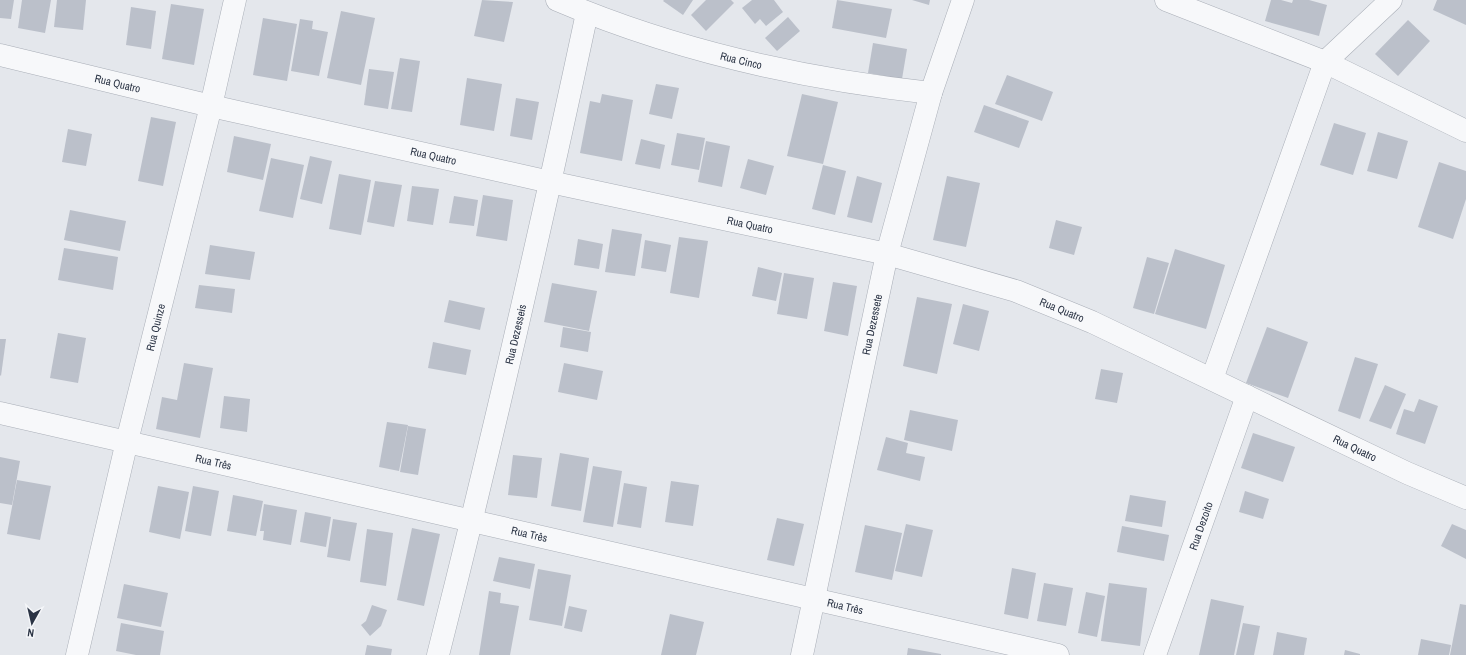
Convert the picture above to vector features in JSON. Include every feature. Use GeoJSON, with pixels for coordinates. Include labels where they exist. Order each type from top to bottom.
{"type":"FeatureCollection","features":[{"type":"Feature","properties":{"kind":"street","name":"Rua Quinze"},"geometry":{"type":"LineString","coordinates":[[77,655],[127,441],[211,106],[235,0]]}},
{"type":"Feature","properties":{"kind":"street","name":"Rua Cinco"},"geometry":{"type":"LineString","coordinates":[[557,0],[644,34],[712,53],[780,69],[871,87],[931,94]]}},
{"type":"Feature","properties":{"kind":"street","name":"Rua Dezessete"},"geometry":{"type":"LineString","coordinates":[[802,655],[887,254],[931,94],[963,0]]}},
{"type":"Feature","properties":{"kind":"street"},"geometry":{"type":"LineString","coordinates":[[1166,0],[1325,62],[1466,132]]}},
{"type":"Feature","properties":{"kind":"street"},"geometry":{"type":"LineString","coordinates":[[1212,379],[1325,62],[1391,0]]}},
{"type":"Feature","properties":{"kind":"street","name":"Rua Dezesseis"},"geometry":{"type":"LineString","coordinates":[[438,655],[472,522],[587,13]]}},
{"type":"Feature","properties":{"kind":"street","name":"Rua Quatro"},"geometry":{"type":"LineString","coordinates":[[0,55],[211,106],[550,182],[887,254],[1016,291],[1092,322],[1407,473],[1466,498]]}},
{"type":"Feature","properties":{"kind":"street","name":"Rua Dezoito"},"geometry":{"type":"LineString","coordinates":[[1155,655],[1247,396]]}},
{"type":"Feature","properties":{"kind":"street","name":"Rua Três"},"geometry":{"type":"LineString","coordinates":[[0,413],[1058,655]]}},
{"type":"Feature","properties":{"kind":"building"},"geometry":{"type":"Polygon","coordinates":[[[0,0],[14,0],[11,19],[0,18],[0,0]]]}},
{"type":"Feature","properties":{"kind":"building"},"geometry":{"type":"Polygon","coordinates":[[[22,0],[51,0],[45,33],[18,28],[22,0]]]}},
{"type":"Feature","properties":{"kind":"building"},"geometry":{"type":"Polygon","coordinates":[[[57,0],[86,0],[83,30],[54,27],[57,0]]]}},
{"type":"Feature","properties":{"kind":"building"},"geometry":{"type":"Polygon","coordinates":[[[482,0],[513,2],[504,42],[474,36],[482,0]]]}},
{"type":"Feature","properties":{"kind":"building"},"geometry":{"type":"Polygon","coordinates":[[[693,0],[683,15],[663,1],[693,0]]]}},
{"type":"Feature","properties":{"kind":"building"},"geometry":{"type":"Polygon","coordinates":[[[706,0],[731,0],[734,3],[706,31],[691,15],[706,0]]]}},
{"type":"Feature","properties":{"kind":"building"},"geometry":{"type":"Polygon","coordinates":[[[752,0],[774,0],[783,12],[766,26],[760,19],[755,24],[742,8],[752,0]]]}},
{"type":"Feature","properties":{"kind":"building"},"geometry":{"type":"Polygon","coordinates":[[[837,0],[892,9],[886,38],[832,28],[837,0]]]}},
{"type":"Feature","properties":{"kind":"building"},"geometry":{"type":"Polygon","coordinates":[[[912,0],[930,0],[929,5],[912,0]]]}},
{"type":"Feature","properties":{"kind":"building"},"geometry":{"type":"Polygon","coordinates":[[[1271,0],[1281,0],[1292,3],[1293,0],[1309,0],[1327,5],[1319,36],[1265,21],[1271,0]]]}},
{"type":"Feature","properties":{"kind":"building"},"geometry":{"type":"Polygon","coordinates":[[[1437,0],[1466,0],[1466,25],[1433,10],[1437,0]]]}},
{"type":"Feature","properties":{"kind":"building"},"geometry":{"type":"Polygon","coordinates":[[[171,4],[204,9],[194,65],[162,59],[171,4]]]}},
{"type":"Feature","properties":{"kind":"building"},"geometry":{"type":"Polygon","coordinates":[[[131,7],[156,11],[151,49],[126,45],[131,7]]]}},
{"type":"Feature","properties":{"kind":"building"},"geometry":{"type":"Polygon","coordinates":[[[341,11],[375,18],[361,85],[327,78],[341,11]]]}},
{"type":"Feature","properties":{"kind":"building"},"geometry":{"type":"Polygon","coordinates":[[[788,17],[800,31],[777,51],[765,38],[788,17]]]}},
{"type":"Feature","properties":{"kind":"building"},"geometry":{"type":"Polygon","coordinates":[[[263,18],[297,24],[287,81],[253,75],[263,18]]]}},
{"type":"Feature","properties":{"kind":"building"},"geometry":{"type":"Polygon","coordinates":[[[300,19],[313,21],[312,29],[328,32],[319,76],[291,71],[300,19]]]}},
{"type":"Feature","properties":{"kind":"building"},"geometry":{"type":"Polygon","coordinates":[[[1408,20],[1430,41],[1398,76],[1375,54],[1408,20]]]}},
{"type":"Feature","properties":{"kind":"building"},"geometry":{"type":"Polygon","coordinates":[[[873,43],[907,49],[902,79],[868,73],[873,43]]]}},
{"type":"Feature","properties":{"kind":"building"},"geometry":{"type":"Polygon","coordinates":[[[400,58],[420,61],[412,112],[391,109],[400,58]]]}},
{"type":"Feature","properties":{"kind":"building"},"geometry":{"type":"Polygon","coordinates":[[[369,69],[394,72],[388,109],[364,105],[369,69]]]}},
{"type":"Feature","properties":{"kind":"building"},"geometry":{"type":"Polygon","coordinates":[[[1007,75],[1053,92],[1042,121],[995,104],[1007,75]]]}},
{"type":"Feature","properties":{"kind":"building"},"geometry":{"type":"Polygon","coordinates":[[[467,78],[502,84],[494,131],[460,125],[467,78]]]}},
{"type":"Feature","properties":{"kind":"building"},"geometry":{"type":"Polygon","coordinates":[[[656,84],[679,88],[672,119],[649,114],[656,84]]]}},
{"type":"Feature","properties":{"kind":"building"},"geometry":{"type":"Polygon","coordinates":[[[602,94],[633,100],[622,161],[580,153],[590,101],[600,103],[602,94]]]}},
{"type":"Feature","properties":{"kind":"building"},"geometry":{"type":"Polygon","coordinates":[[[802,94],[838,102],[823,164],[787,156],[802,94]]]}},
{"type":"Feature","properties":{"kind":"building"},"geometry":{"type":"Polygon","coordinates":[[[516,98],[539,102],[532,140],[510,136],[516,98]]]}},
{"type":"Feature","properties":{"kind":"building"},"geometry":{"type":"Polygon","coordinates":[[[984,105],[1029,121],[1019,148],[974,132],[984,105]]]}},
{"type":"Feature","properties":{"kind":"building"},"geometry":{"type":"Polygon","coordinates":[[[151,117],[176,122],[163,186],[138,181],[151,117]]]}},
{"type":"Feature","properties":{"kind":"building"},"geometry":{"type":"Polygon","coordinates":[[[1334,123],[1366,133],[1353,175],[1320,165],[1334,123]]]}},
{"type":"Feature","properties":{"kind":"building"},"geometry":{"type":"Polygon","coordinates":[[[68,129],[92,134],[86,166],[62,162],[68,129]]]}},
{"type":"Feature","properties":{"kind":"building"},"geometry":{"type":"Polygon","coordinates":[[[1378,132],[1408,141],[1397,179],[1367,171],[1378,132]]]}},
{"type":"Feature","properties":{"kind":"building"},"geometry":{"type":"Polygon","coordinates":[[[677,133],[705,138],[699,170],[671,165],[677,133]]]}},
{"type":"Feature","properties":{"kind":"building"},"geometry":{"type":"Polygon","coordinates":[[[234,136],[271,144],[263,180],[227,172],[234,136]]]}},
{"type":"Feature","properties":{"kind":"building"},"geometry":{"type":"Polygon","coordinates":[[[641,139],[665,145],[660,169],[635,164],[641,139]]]}},
{"type":"Feature","properties":{"kind":"building"},"geometry":{"type":"Polygon","coordinates":[[[706,141],[730,146],[722,187],[698,182],[706,141]]]}},
{"type":"Feature","properties":{"kind":"building"},"geometry":{"type":"Polygon","coordinates":[[[310,156],[332,161],[322,204],[300,199],[310,156]]]}},
{"type":"Feature","properties":{"kind":"building"},"geometry":{"type":"Polygon","coordinates":[[[271,158],[304,165],[293,218],[259,211],[271,158]]]}},
{"type":"Feature","properties":{"kind":"building"},"geometry":{"type":"Polygon","coordinates":[[[748,159],[774,166],[766,195],[740,188],[748,159]]]}},
{"type":"Feature","properties":{"kind":"building"},"geometry":{"type":"Polygon","coordinates":[[[1439,162],[1466,171],[1466,199],[1453,239],[1418,227],[1439,162]]]}},
{"type":"Feature","properties":{"kind":"building"},"geometry":{"type":"Polygon","coordinates":[[[823,165],[846,171],[835,215],[812,209],[823,165]]]}},
{"type":"Feature","properties":{"kind":"building"},"geometry":{"type":"Polygon","coordinates":[[[339,174],[371,180],[361,235],[329,229],[339,174]]]}},
{"type":"Feature","properties":{"kind":"building"},"geometry":{"type":"Polygon","coordinates":[[[857,176],[882,183],[872,223],[847,217],[857,176]]]}},
{"type":"Feature","properties":{"kind":"building"},"geometry":{"type":"Polygon","coordinates":[[[947,176],[980,183],[966,247],[933,240],[947,176]]]}},
{"type":"Feature","properties":{"kind":"building"},"geometry":{"type":"Polygon","coordinates":[[[375,181],[402,185],[394,227],[367,222],[375,181]]]}},
{"type":"Feature","properties":{"kind":"building"},"geometry":{"type":"Polygon","coordinates":[[[412,186],[439,189],[433,225],[407,221],[412,186]]]}},
{"type":"Feature","properties":{"kind":"building"},"geometry":{"type":"Polygon","coordinates":[[[483,195],[513,200],[507,241],[476,236],[483,195]]]}},
{"type":"Feature","properties":{"kind":"building"},"geometry":{"type":"Polygon","coordinates":[[[454,196],[478,200],[474,226],[449,223],[454,196]]]}},
{"type":"Feature","properties":{"kind":"building"},"geometry":{"type":"Polygon","coordinates":[[[70,210],[126,221],[120,251],[64,240],[70,210]]]}},
{"type":"Feature","properties":{"kind":"building"},"geometry":{"type":"Polygon","coordinates":[[[1056,220],[1082,227],[1074,255],[1049,248],[1056,220]]]}},
{"type":"Feature","properties":{"kind":"building"},"geometry":{"type":"Polygon","coordinates":[[[612,229],[642,234],[635,276],[605,272],[612,229]]]}},
{"type":"Feature","properties":{"kind":"building"},"geometry":{"type":"Polygon","coordinates":[[[679,237],[708,241],[699,298],[670,293],[679,237]]]}},
{"type":"Feature","properties":{"kind":"building"},"geometry":{"type":"Polygon","coordinates":[[[578,239],[603,244],[599,269],[574,265],[578,239]]]}},
{"type":"Feature","properties":{"kind":"building"},"geometry":{"type":"Polygon","coordinates":[[[645,240],[671,245],[666,272],[641,268],[645,240]]]}},
{"type":"Feature","properties":{"kind":"building"},"geometry":{"type":"Polygon","coordinates":[[[210,245],[255,252],[250,280],[205,274],[210,245]]]}},
{"type":"Feature","properties":{"kind":"building"},"geometry":{"type":"Polygon","coordinates":[[[64,248],[118,257],[113,290],[58,280],[64,248]]]}},
{"type":"Feature","properties":{"kind":"building"},"geometry":{"type":"Polygon","coordinates":[[[1175,249],[1225,265],[1206,329],[1155,314],[1175,249]]]}},
{"type":"Feature","properties":{"kind":"building"},"geometry":{"type":"Polygon","coordinates":[[[1147,257],[1169,263],[1154,314],[1133,308],[1147,257]]]}},
{"type":"Feature","properties":{"kind":"building"},"geometry":{"type":"Polygon","coordinates":[[[758,267],[782,273],[776,301],[752,296],[758,267]]]}},
{"type":"Feature","properties":{"kind":"building"},"geometry":{"type":"Polygon","coordinates":[[[784,273],[814,278],[807,319],[777,314],[784,273]]]}},
{"type":"Feature","properties":{"kind":"building"},"geometry":{"type":"Polygon","coordinates":[[[833,282],[857,286],[848,336],[824,331],[833,282]]]}},
{"type":"Feature","properties":{"kind":"building"},"geometry":{"type":"Polygon","coordinates":[[[552,283],[597,291],[589,331],[544,322],[552,283]]]}},
{"type":"Feature","properties":{"kind":"building"},"geometry":{"type":"Polygon","coordinates":[[[199,285],[235,289],[232,313],[195,308],[199,285]]]}},
{"type":"Feature","properties":{"kind":"building"},"geometry":{"type":"Polygon","coordinates":[[[917,297],[952,304],[937,374],[903,366],[917,297]]]}},
{"type":"Feature","properties":{"kind":"building"},"geometry":{"type":"Polygon","coordinates":[[[449,300],[485,308],[480,330],[444,322],[449,300]]]}},
{"type":"Feature","properties":{"kind":"building"},"geometry":{"type":"Polygon","coordinates":[[[963,304],[989,311],[979,351],[953,344],[963,304]]]}},
{"type":"Feature","properties":{"kind":"building"},"geometry":{"type":"Polygon","coordinates":[[[563,327],[591,332],[588,352],[560,347],[563,327]]]}},
{"type":"Feature","properties":{"kind":"building"},"geometry":{"type":"Polygon","coordinates":[[[1267,327],[1308,342],[1288,398],[1246,383],[1267,327]]]}},
{"type":"Feature","properties":{"kind":"building"},"geometry":{"type":"Polygon","coordinates":[[[58,333],[86,338],[78,383],[50,378],[58,333]]]}},
{"type":"Feature","properties":{"kind":"building"},"geometry":{"type":"Polygon","coordinates":[[[0,339],[6,339],[1,376],[0,375],[0,339]]]}},
{"type":"Feature","properties":{"kind":"building"},"geometry":{"type":"Polygon","coordinates":[[[433,342],[471,350],[466,375],[428,368],[433,342]]]}},
{"type":"Feature","properties":{"kind":"building"},"geometry":{"type":"Polygon","coordinates":[[[1355,357],[1378,364],[1360,419],[1338,411],[1355,357]]]}},
{"type":"Feature","properties":{"kind":"building"},"geometry":{"type":"Polygon","coordinates":[[[184,363],[213,368],[200,438],[156,429],[162,397],[177,400],[184,363]]]}},
{"type":"Feature","properties":{"kind":"building"},"geometry":{"type":"Polygon","coordinates":[[[564,363],[603,371],[597,400],[558,392],[564,363]]]}},
{"type":"Feature","properties":{"kind":"building"},"geometry":{"type":"Polygon","coordinates":[[[1101,369],[1123,373],[1117,403],[1095,399],[1101,369]]]}},
{"type":"Feature","properties":{"kind":"building"},"geometry":{"type":"Polygon","coordinates":[[[1385,385],[1406,394],[1391,429],[1369,421],[1385,385]]]}},
{"type":"Feature","properties":{"kind":"building"},"geometry":{"type":"Polygon","coordinates":[[[224,396],[250,399],[247,432],[220,428],[224,396]]]}},
{"type":"Feature","properties":{"kind":"building"},"geometry":{"type":"Polygon","coordinates":[[[1419,399],[1438,406],[1425,444],[1396,434],[1404,409],[1414,412],[1419,399]]]}},
{"type":"Feature","properties":{"kind":"building"},"geometry":{"type":"Polygon","coordinates":[[[910,410],[958,420],[952,451],[904,440],[910,410]]]}},
{"type":"Feature","properties":{"kind":"building"},"geometry":{"type":"Polygon","coordinates":[[[387,422],[408,425],[399,471],[379,467],[387,422]]]}},
{"type":"Feature","properties":{"kind":"building"},"geometry":{"type":"Polygon","coordinates":[[[408,426],[426,429],[418,475],[400,472],[408,426]]]}},
{"type":"Feature","properties":{"kind":"building"},"geometry":{"type":"Polygon","coordinates":[[[1253,433],[1295,447],[1283,482],[1241,468],[1253,433]]]}},
{"type":"Feature","properties":{"kind":"building"},"geometry":{"type":"Polygon","coordinates":[[[886,437],[908,443],[906,453],[925,457],[920,481],[877,470],[886,437]]]}},
{"type":"Feature","properties":{"kind":"building"},"geometry":{"type":"Polygon","coordinates":[[[560,453],[589,458],[581,511],[551,506],[560,453]]]}},
{"type":"Feature","properties":{"kind":"building"},"geometry":{"type":"Polygon","coordinates":[[[513,455],[542,458],[537,498],[508,495],[513,455]]]}},
{"type":"Feature","properties":{"kind":"building"},"geometry":{"type":"Polygon","coordinates":[[[0,457],[20,461],[12,505],[0,503],[0,457]]]}},
{"type":"Feature","properties":{"kind":"building"},"geometry":{"type":"Polygon","coordinates":[[[593,466],[622,471],[613,527],[583,522],[593,466]]]}},
{"type":"Feature","properties":{"kind":"building"},"geometry":{"type":"Polygon","coordinates":[[[17,480],[51,486],[40,540],[7,534],[17,480]]]}},
{"type":"Feature","properties":{"kind":"building"},"geometry":{"type":"Polygon","coordinates":[[[671,481],[699,485],[693,526],[665,522],[671,481]]]}},
{"type":"Feature","properties":{"kind":"building"},"geometry":{"type":"Polygon","coordinates":[[[624,483],[647,487],[641,528],[617,524],[624,483]]]}},
{"type":"Feature","properties":{"kind":"building"},"geometry":{"type":"Polygon","coordinates":[[[158,486],[189,492],[180,539],[149,532],[158,486]]]}},
{"type":"Feature","properties":{"kind":"building"},"geometry":{"type":"Polygon","coordinates":[[[193,486],[219,491],[211,536],[185,531],[193,486]]]}},
{"type":"Feature","properties":{"kind":"building"},"geometry":{"type":"Polygon","coordinates":[[[1245,491],[1269,499],[1263,519],[1239,512],[1245,491]]]}},
{"type":"Feature","properties":{"kind":"building"},"geometry":{"type":"Polygon","coordinates":[[[233,495],[263,501],[256,536],[227,531],[233,495]]]}},
{"type":"Feature","properties":{"kind":"building"},"geometry":{"type":"Polygon","coordinates":[[[1130,495],[1166,501],[1162,527],[1125,521],[1130,495]]]}},
{"type":"Feature","properties":{"kind":"building"},"geometry":{"type":"Polygon","coordinates":[[[264,504],[297,510],[291,545],[263,540],[264,531],[260,531],[264,504]]]}},
{"type":"Feature","properties":{"kind":"building"},"geometry":{"type":"Polygon","coordinates":[[[305,512],[331,517],[326,547],[300,542],[305,512]]]}},
{"type":"Feature","properties":{"kind":"building"},"geometry":{"type":"Polygon","coordinates":[[[777,518],[804,524],[794,566],[767,560],[777,518]]]}},
{"type":"Feature","properties":{"kind":"building"},"geometry":{"type":"Polygon","coordinates":[[[333,519],[357,523],[350,561],[327,557],[333,519]]]}},
{"type":"Feature","properties":{"kind":"building"},"geometry":{"type":"Polygon","coordinates":[[[906,524],[933,530],[922,577],[895,571],[906,524]]]}},
{"type":"Feature","properties":{"kind":"building"},"geometry":{"type":"Polygon","coordinates":[[[1452,524],[1466,530],[1466,559],[1441,546],[1452,524]]]}},
{"type":"Feature","properties":{"kind":"building"},"geometry":{"type":"Polygon","coordinates":[[[865,525],[902,533],[892,580],[855,572],[865,525]]]}},
{"type":"Feature","properties":{"kind":"building"},"geometry":{"type":"Polygon","coordinates":[[[1122,526],[1169,535],[1164,561],[1117,552],[1122,526]]]}},
{"type":"Feature","properties":{"kind":"building"},"geometry":{"type":"Polygon","coordinates":[[[412,528],[440,534],[424,606],[397,600],[412,528]]]}},
{"type":"Feature","properties":{"kind":"building"},"geometry":{"type":"Polygon","coordinates":[[[367,529],[393,533],[386,586],[360,582],[367,529]]]}},
{"type":"Feature","properties":{"kind":"building"},"geometry":{"type":"Polygon","coordinates":[[[499,557],[535,564],[530,589],[493,581],[499,557]]]}},
{"type":"Feature","properties":{"kind":"building"},"geometry":{"type":"Polygon","coordinates":[[[1012,568],[1036,573],[1028,619],[1004,614],[1012,568]]]}},
{"type":"Feature","properties":{"kind":"building"},"geometry":{"type":"Polygon","coordinates":[[[538,569],[571,575],[562,626],[529,620],[538,569]]]}},
{"type":"Feature","properties":{"kind":"building"},"geometry":{"type":"Polygon","coordinates":[[[1044,583],[1073,588],[1066,626],[1037,621],[1044,583]]]}},
{"type":"Feature","properties":{"kind":"building"},"geometry":{"type":"Polygon","coordinates":[[[1109,583],[1147,588],[1140,646],[1101,641],[1109,583]]]}},
{"type":"Feature","properties":{"kind":"building"},"geometry":{"type":"Polygon","coordinates":[[[124,584],[168,593],[161,627],[117,618],[124,584]]]}},
{"type":"Feature","properties":{"kind":"building"},"geometry":{"type":"Polygon","coordinates":[[[489,591],[501,593],[500,603],[519,606],[510,655],[479,655],[489,591]]]}},
{"type":"Feature","properties":{"kind":"building"},"geometry":{"type":"Polygon","coordinates":[[[1086,592],[1105,596],[1097,637],[1078,633],[1086,592]]]}},
{"type":"Feature","properties":{"kind":"building"},"geometry":{"type":"Polygon","coordinates":[[[1211,599],[1244,606],[1234,655],[1199,655],[1211,599]]]}},
{"type":"Feature","properties":{"kind":"building"},"geometry":{"type":"Polygon","coordinates":[[[1460,604],[1466,605],[1466,655],[1450,655],[1460,604]]]}},
{"type":"Feature","properties":{"kind":"building"},"geometry":{"type":"Polygon","coordinates":[[[372,605],[387,610],[381,626],[370,636],[361,625],[366,621],[372,605]]]}},
{"type":"Feature","properties":{"kind":"building"},"geometry":{"type":"Polygon","coordinates":[[[569,606],[587,610],[582,632],[564,628],[569,606]]]}},
{"type":"Feature","properties":{"kind":"building"},"geometry":{"type":"Polygon","coordinates":[[[670,614],[704,622],[696,655],[661,655],[670,614]]]}},
{"type":"Feature","properties":{"kind":"building"},"geometry":{"type":"Polygon","coordinates":[[[121,623],[164,631],[160,655],[136,655],[116,651],[121,623]]]}},
{"type":"Feature","properties":{"kind":"building"},"geometry":{"type":"Polygon","coordinates":[[[1243,623],[1260,626],[1254,655],[1236,655],[1243,623]]]}},
{"type":"Feature","properties":{"kind":"building"},"geometry":{"type":"Polygon","coordinates":[[[1277,632],[1307,638],[1304,655],[1273,655],[1277,632]]]}},
{"type":"Feature","properties":{"kind":"building"},"geometry":{"type":"Polygon","coordinates":[[[1421,639],[1451,645],[1449,655],[1418,655],[1421,639]]]}},
{"type":"Feature","properties":{"kind":"building"},"geometry":{"type":"Polygon","coordinates":[[[367,645],[392,649],[391,655],[365,655],[367,645]]]}},
{"type":"Feature","properties":{"kind":"building"},"geometry":{"type":"Polygon","coordinates":[[[908,648],[941,654],[941,655],[907,655],[908,648]]]}},
{"type":"Feature","properties":{"kind":"building"},"geometry":{"type":"Polygon","coordinates":[[[1345,650],[1360,654],[1360,655],[1344,655],[1345,650]]]}}]}
